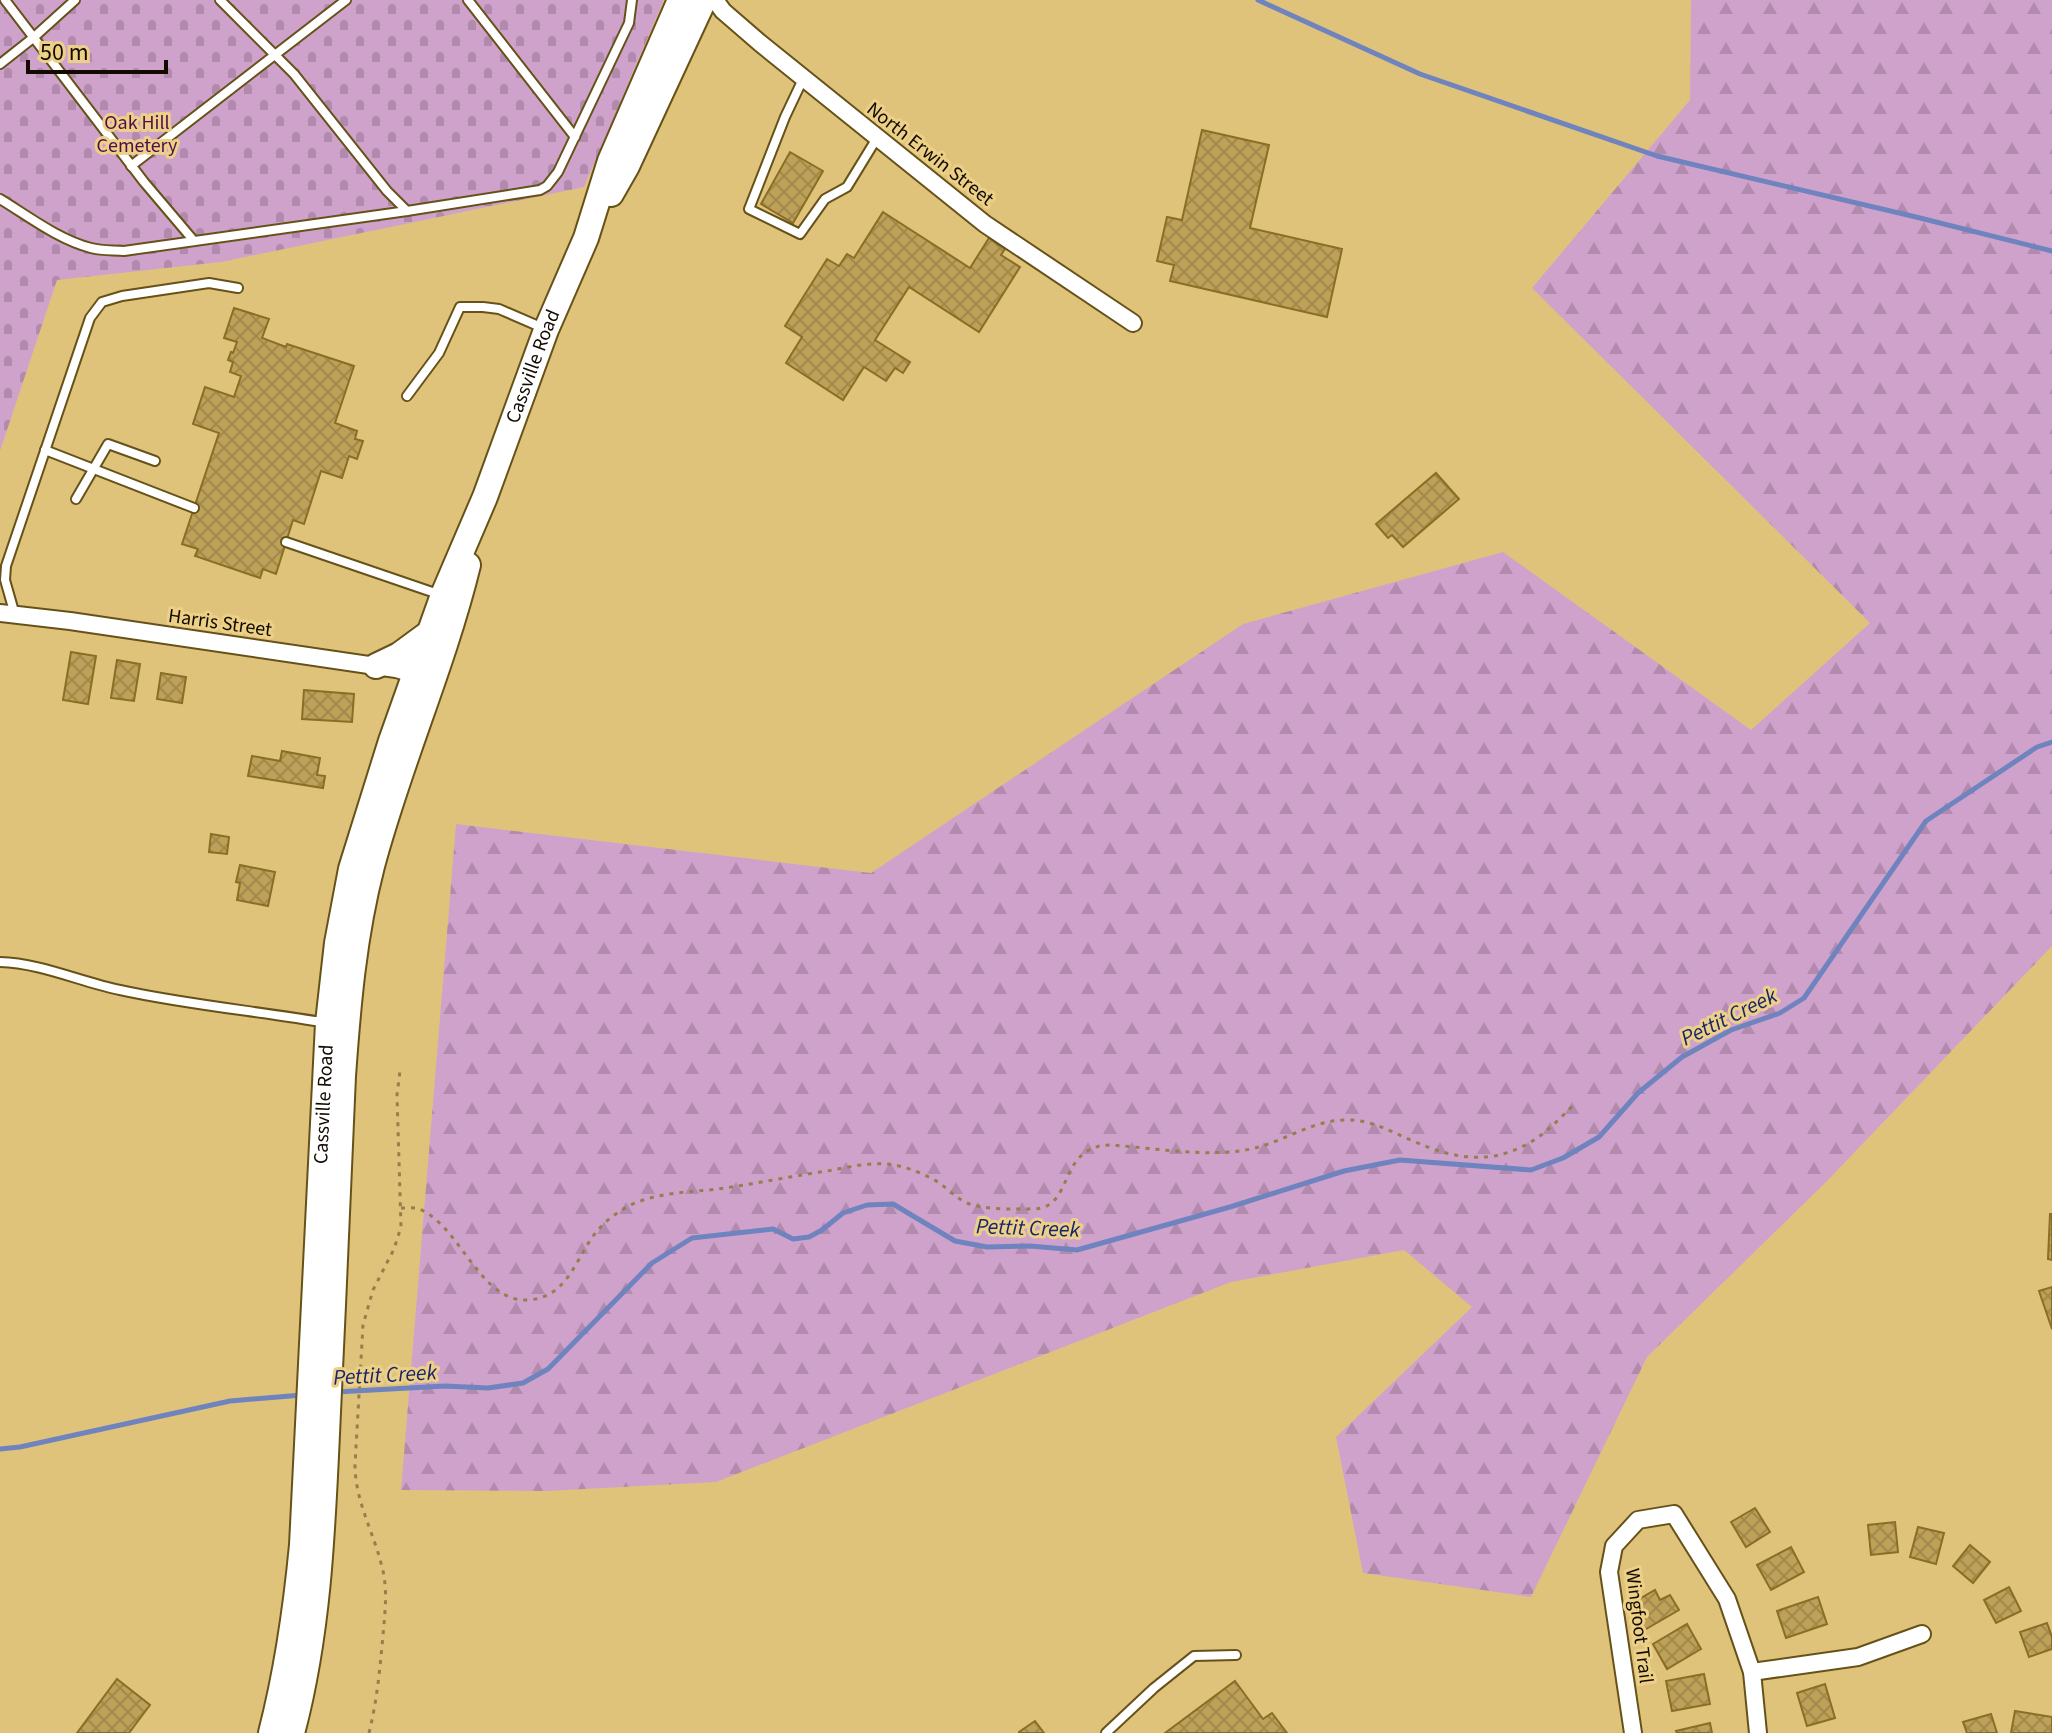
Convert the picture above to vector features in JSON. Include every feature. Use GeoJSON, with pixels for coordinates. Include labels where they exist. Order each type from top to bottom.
{"type":"FeatureCollection","features":[{"type":"Feature","properties":{"kind":"main road","name":"Cassville Road"},"geometry":{"type":"LineString","coordinates":[[586,238],[610,161],[680,0]]}},
{"type":"Feature","properties":{"kind":"main road","name":"Cassville Road"},"geometry":{"type":"LineString","coordinates":[[322,1329],[347,1023],[357,940],[373,863],[424,677],[429,633],[485,497],[546,330],[586,238],[627,166],[704,0]]}},
{"type":"Feature","properties":{"kind":"main road","name":"Cassville Road"},"geometry":{"type":"LineString","coordinates":[[292,1733],[313,1632],[312,1546],[322,1329],[328,1023],[337,943],[351,869],[391,741],[460,599],[485,497]]}},
{"type":"Feature","properties":{"kind":"main road"},"geometry":{"type":"LineString","coordinates":[[376,666],[399,655],[429,633]]}},
{"type":"Feature","properties":{"kind":"main road","name":"Cassville Road"},"geometry":{"type":"LineString","coordinates":[[271,1733],[312,1546]]}},
{"type":"Feature","properties":{"kind":"street","name":"North Erwin Street"},"geometry":{"type":"LineString","coordinates":[[715,0],[723,11],[803,79],[985,224],[1133,323]]}},
{"type":"Feature","properties":{"kind":"street","name":"Harris Street"},"geometry":{"type":"LineString","coordinates":[[7,614],[376,666],[424,677]]}},
{"type":"Feature","properties":{"kind":"street","name":"Wingfoot Trail"},"geometry":{"type":"LineString","coordinates":[[1633,1733],[1609,1572],[1614,1546],[1638,1520],[1674,1514],[1727,1599],[1752,1672],[1758,1733]]}},
{"type":"Feature","properties":{"kind":"street"},"geometry":{"type":"LineString","coordinates":[[1752,1672],[1858,1657],[1922,1634]]}},
{"type":"Feature","properties":{"kind":"lane"},"geometry":{"type":"LineString","coordinates":[[5,0],[131,166],[194,241]]}},
{"type":"Feature","properties":{"kind":"lane"},"geometry":{"type":"LineString","coordinates":[[0,64],[75,0]]}},
{"type":"Feature","properties":{"kind":"lane"},"geometry":{"type":"LineString","coordinates":[[220,0],[294,74],[387,191],[407,211]]}},
{"type":"Feature","properties":{"kind":"lane"},"geometry":{"type":"LineString","coordinates":[[131,166],[346,0]]}},
{"type":"Feature","properties":{"kind":"lane"},"geometry":{"type":"LineString","coordinates":[[468,0],[575,137]]}},
{"type":"Feature","properties":{"kind":"lane"},"geometry":{"type":"LineString","coordinates":[[0,199],[64,238],[94,249],[124,251],[540,190],[558,172],[575,137],[629,23],[632,0]]}},
{"type":"Feature","properties":{"kind":"lane"},"geometry":{"type":"LineString","coordinates":[[803,79],[749,209],[800,234],[825,199],[847,187],[877,138]]}},
{"type":"Feature","properties":{"kind":"lane"},"geometry":{"type":"LineString","coordinates":[[7,614],[6,566],[90,318],[102,302],[122,296],[209,283],[238,288]]}},
{"type":"Feature","properties":{"kind":"lane"},"geometry":{"type":"LineString","coordinates":[[407,396],[439,353],[460,307],[499,309],[546,330]]}},
{"type":"Feature","properties":{"kind":"lane"},"geometry":{"type":"LineString","coordinates":[[76,499],[108,444],[155,461]]}},
{"type":"Feature","properties":{"kind":"lane"},"geometry":{"type":"LineString","coordinates":[[45,450],[194,508]]}},
{"type":"Feature","properties":{"kind":"lane"},"geometry":{"type":"LineString","coordinates":[[286,542],[443,595]]}},
{"type":"Feature","properties":{"kind":"lane"},"geometry":{"type":"LineString","coordinates":[[0,962],[130,992],[328,1023]]}},
{"type":"Feature","properties":{"kind":"lane"},"geometry":{"type":"LineString","coordinates":[[1106,1733],[1194,1656],[1236,1655]]}},
{"type":"Feature","properties":{"kind":"path"},"geometry":{"type":"LineString","coordinates":[[369,1733],[380,1665],[385,1605],[383,1568],[363,1511],[355,1465],[363,1325],[373,1290],[398,1238],[402,1215],[397,1122],[400,1071]]}},
{"type":"Feature","properties":{"kind":"path"},"geometry":{"type":"LineString","coordinates":[[401,1208],[418,1209],[429,1215],[450,1234],[490,1283],[509,1297],[526,1300],[543,1297],[560,1287],[599,1229],[628,1206],[650,1198],[886,1163],[927,1176],[972,1205],[1040,1208],[1054,1202],[1077,1159],[1097,1146],[1237,1151],[1276,1142],[1326,1122],[1362,1120],[1439,1150],[1467,1157],[1493,1157],[1513,1151],[1539,1136],[1576,1103]]}},
{"type":"Feature","properties":{"kind":"green space","name":"Oak Hill Cemetery"},"geometry":{"type":"Polygon","coordinates":[[[0,0],[663,2],[584,187],[221,262],[57,280],[0,451],[0,0]]]}},
{"type":"Feature","properties":{"kind":"green space"},"geometry":{"type":"Polygon","coordinates":[[[1691,0],[2052,0],[2052,946],[1827,1181],[1647,1357],[1531,1597],[1363,1573],[1336,1437],[1472,1307],[1404,1250],[1231,1282],[716,1482],[547,1491],[401,1490],[456,824],[871,873],[1243,624],[1503,552],[1751,730],[1870,623],[1532,288],[1690,100],[1691,0]]]}},
{"type":"Feature","properties":{"kind":"building"},"geometry":{"type":"Polygon","coordinates":[[[1202,130],[1269,145],[1250,228],[1342,249],[1327,317],[1170,281],[1174,265],[1157,261],[1167,217],[1182,220],[1202,130]]]}},
{"type":"Feature","properties":{"kind":"building"},"geometry":{"type":"Polygon","coordinates":[[[790,152],[823,171],[793,223],[761,204],[790,152]]]}},
{"type":"Feature","properties":{"kind":"building"},"geometry":{"type":"Polygon","coordinates":[[[883,212],[970,268],[989,238],[1005,249],[1001,255],[1020,267],[979,332],[909,287],[875,340],[910,362],[903,373],[895,368],[886,381],[864,367],[843,400],[786,363],[802,337],[785,326],[827,259],[839,266],[847,254],[854,258],[883,212]]]}},
{"type":"Feature","properties":{"kind":"building"},"geometry":{"type":"Polygon","coordinates":[[[234,308],[269,319],[262,338],[354,366],[335,423],[357,431],[355,439],[363,441],[357,459],[349,456],[342,478],[321,471],[304,524],[293,520],[276,574],[263,569],[260,578],[195,556],[198,549],[182,544],[219,433],[193,424],[205,387],[234,397],[241,376],[230,372],[233,362],[228,360],[237,342],[224,338],[234,308]]]}},
{"type":"Feature","properties":{"kind":"building"},"geometry":{"type":"Polygon","coordinates":[[[1436,473],[1459,499],[1403,547],[1392,535],[1388,538],[1376,524],[1436,473]]]}},
{"type":"Feature","properties":{"kind":"building"},"geometry":{"type":"Polygon","coordinates":[[[71,652],[96,656],[88,704],[63,700],[71,652]]]}},
{"type":"Feature","properties":{"kind":"building"},"geometry":{"type":"Polygon","coordinates":[[[117,660],[140,664],[134,701],[111,698],[117,660]]]}},
{"type":"Feature","properties":{"kind":"building"},"geometry":{"type":"Polygon","coordinates":[[[161,673],[186,677],[182,703],[157,699],[161,673]]]}},
{"type":"Feature","properties":{"kind":"building"},"geometry":{"type":"Polygon","coordinates":[[[304,690],[354,694],[352,722],[302,719],[304,690]]]}},
{"type":"Feature","properties":{"kind":"building"},"geometry":{"type":"Polygon","coordinates":[[[282,751],[320,758],[317,775],[325,776],[323,788],[248,776],[252,756],[280,761],[282,751]]]}},
{"type":"Feature","properties":{"kind":"building"},"geometry":{"type":"Polygon","coordinates":[[[211,834],[229,837],[227,854],[209,852],[211,834]]]}},
{"type":"Feature","properties":{"kind":"building"},"geometry":{"type":"Polygon","coordinates":[[[240,865],[275,872],[268,906],[237,900],[240,883],[236,882],[240,865]]]}},
{"type":"Feature","properties":{"kind":"building"},"geometry":{"type":"Polygon","coordinates":[[[2052,1214],[2052,1260],[2048,1259],[2052,1214]]]}},
{"type":"Feature","properties":{"kind":"building"},"geometry":{"type":"Polygon","coordinates":[[[2052,1287],[2052,1329],[2039,1291],[2052,1287]]]}},
{"type":"Feature","properties":{"kind":"building"},"geometry":{"type":"Polygon","coordinates":[[[1755,1508],[1770,1532],[1746,1547],[1731,1522],[1755,1508]]]}},
{"type":"Feature","properties":{"kind":"building"},"geometry":{"type":"Polygon","coordinates":[[[1895,1522],[1898,1552],[1871,1555],[1868,1525],[1895,1522]]]}},
{"type":"Feature","properties":{"kind":"building"},"geometry":{"type":"Polygon","coordinates":[[[1918,1527],[1944,1533],[1936,1564],[1910,1557],[1918,1527]]]}},
{"type":"Feature","properties":{"kind":"building"},"geometry":{"type":"Polygon","coordinates":[[[1970,1545],[1990,1562],[1973,1583],[1953,1566],[1970,1545]]]}},
{"type":"Feature","properties":{"kind":"building"},"geometry":{"type":"Polygon","coordinates":[[[1791,1547],[1804,1572],[1771,1590],[1757,1565],[1791,1547]]]}},
{"type":"Feature","properties":{"kind":"building"},"geometry":{"type":"Polygon","coordinates":[[[2009,1587],[2021,1611],[1996,1623],[1984,1600],[2009,1587]]]}},
{"type":"Feature","properties":{"kind":"building"},"geometry":{"type":"Polygon","coordinates":[[[1655,1590],[1660,1600],[1670,1595],[1679,1610],[1641,1632],[1633,1618],[1641,1613],[1634,1602],[1655,1590]]]}},
{"type":"Feature","properties":{"kind":"building"},"geometry":{"type":"Polygon","coordinates":[[[1818,1597],[1827,1624],[1786,1638],[1777,1611],[1818,1597]]]}},
{"type":"Feature","properties":{"kind":"building"},"geometry":{"type":"Polygon","coordinates":[[[2047,1623],[2052,1649],[2029,1657],[2020,1632],[2047,1623]]]}},
{"type":"Feature","properties":{"kind":"building"},"geometry":{"type":"Polygon","coordinates":[[[1687,1624],[1701,1649],[1667,1669],[1653,1644],[1687,1624]]]}},
{"type":"Feature","properties":{"kind":"building"},"geometry":{"type":"Polygon","coordinates":[[[1704,1674],[1710,1704],[1672,1711],[1666,1681],[1704,1674]]]}},
{"type":"Feature","properties":{"kind":"building"},"geometry":{"type":"Polygon","coordinates":[[[117,1679],[150,1705],[129,1733],[77,1733],[117,1679]]]}},
{"type":"Feature","properties":{"kind":"building"},"geometry":{"type":"Polygon","coordinates":[[[1235,1681],[1263,1719],[1272,1713],[1287,1733],[1165,1733],[1235,1681]]]}},
{"type":"Feature","properties":{"kind":"building"},"geometry":{"type":"Polygon","coordinates":[[[1825,1684],[1835,1718],[1807,1726],[1797,1693],[1825,1684]]]}},
{"type":"Feature","properties":{"kind":"building"},"geometry":{"type":"Polygon","coordinates":[[[2015,1711],[2052,1717],[2052,1733],[2011,1733],[2015,1711]]]}},
{"type":"Feature","properties":{"kind":"building"},"geometry":{"type":"Polygon","coordinates":[[[1991,1714],[1997,1733],[1967,1733],[1963,1722],[1991,1714]]]}},
{"type":"Feature","properties":{"kind":"building"},"geometry":{"type":"Polygon","coordinates":[[[1035,1721],[1044,1733],[1019,1733],[1019,1732],[1035,1721]]]}},
{"type":"Feature","properties":{"kind":"building"},"geometry":{"type":"Polygon","coordinates":[[[1710,1723],[1712,1733],[1676,1731],[1710,1723]]]}},
{"type":"Feature","properties":{"kind":"waterway"},"geometry":{"type":"LineString","coordinates":[[1258,0],[1420,74],[1657,156],[2052,251]]}},
{"type":"Feature","properties":{"kind":"waterway","name":"Pettit Creek"},"geometry":{"type":"LineString","coordinates":[[336,1392],[445,1386],[488,1388],[523,1383],[548,1369],[652,1263],[692,1238],[773,1229],[793,1239],[809,1237],[843,1213],[867,1205],[893,1204],[955,1241],[987,1247],[1030,1246],[1077,1250],[1344,1171],[1400,1160],[1531,1170],[1563,1158],[1599,1137],[1638,1093],[1682,1057],[1731,1030],[1780,1013],[1804,998],[1926,821],[2037,747],[2052,742]]}},
{"type":"Feature","properties":{"kind":"waterway","name":"Pettit Creek"},"geometry":{"type":"LineString","coordinates":[[0,1449],[230,1401],[302,1395]]}}]}
